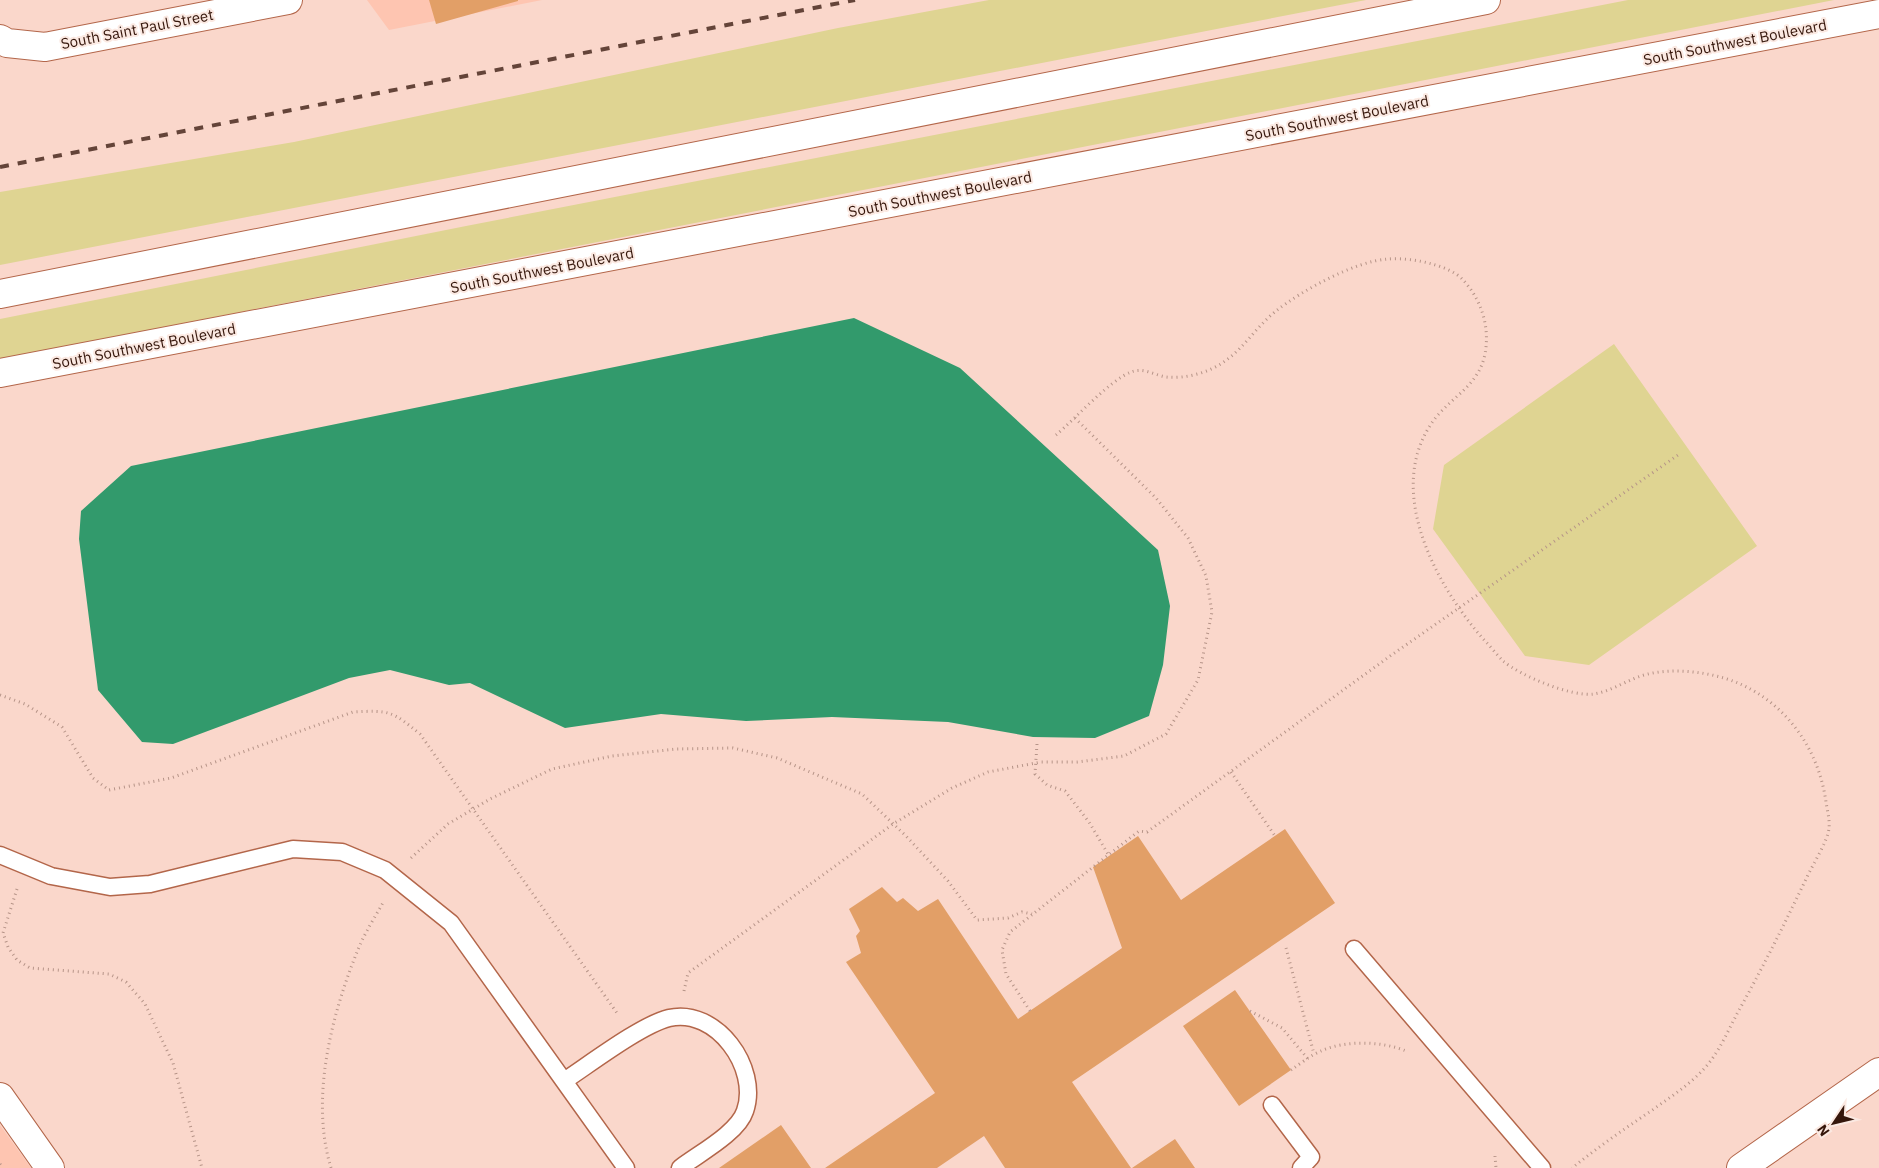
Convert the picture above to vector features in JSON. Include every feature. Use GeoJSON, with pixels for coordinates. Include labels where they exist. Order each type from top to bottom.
{"type":"FeatureCollection","features":[{"type":"Feature","properties":{"kind":"main road","name":"South Saint Paul Street"},"geometry":{"type":"LineString","coordinates":[[0,39],[7,43],[45,47],[288,0]]}},
{"type":"Feature","properties":{"kind":"main road"},"geometry":{"type":"LineString","coordinates":[[0,294],[1486,0]]}},
{"type":"Feature","properties":{"kind":"main road","name":"South Southwest Boulevard"},"geometry":{"type":"LineString","coordinates":[[0,373],[1879,14]]}},
{"type":"Feature","properties":{"kind":"main road"},"geometry":{"type":"LineString","coordinates":[[1741,1168],[1879,1072]]}},
{"type":"Feature","properties":{"kind":"main road"},"geometry":{"type":"LineString","coordinates":[[0,1097],[50,1168]]}},
{"type":"Feature","properties":{"kind":"lane"},"geometry":{"type":"LineString","coordinates":[[0,856],[51,876],[110,887],[150,884],[294,849],[342,852],[384,870],[451,923],[626,1168]]}},
{"type":"Feature","properties":{"kind":"lane"},"geometry":{"type":"LineString","coordinates":[[1354,949],[1542,1168]]}},
{"type":"Feature","properties":{"kind":"lane"},"geometry":{"type":"LineString","coordinates":[[564,1081],[650,1026],[670,1018],[698,1019],[724,1035],[744,1066],[748,1087],[745,1111],[734,1128],[680,1168]]}},
{"type":"Feature","properties":{"kind":"lane"},"geometry":{"type":"LineString","coordinates":[[1272,1105],[1311,1157],[1301,1168]]}},
{"type":"Feature","properties":{"kind":"path"},"geometry":{"type":"LineString","coordinates":[[1056,435],[1109,387],[1131,372],[1144,370],[1160,376],[1178,378],[1216,367],[1228,360],[1273,313],[1325,279],[1385,258],[1420,261],[1447,270],[1461,277],[1479,301],[1487,331],[1486,352],[1480,372],[1465,391],[1439,414],[1421,440],[1415,458],[1413,476],[1417,513],[1423,542],[1437,574],[1460,608],[1503,661],[1533,678],[1568,690],[1591,695],[1645,675],[1694,672],[1724,678],[1751,689],[1776,705],[1799,732],[1811,752],[1823,783],[1830,830],[1772,952],[1712,1059],[1686,1086],[1572,1168]]}},
{"type":"Feature","properties":{"kind":"path"},"geometry":{"type":"LineString","coordinates":[[676,994],[683,993],[688,973],[893,824],[952,788],[988,772],[1036,764],[1124,756],[1166,734],[1198,680],[1212,612],[1206,576],[1188,538],[1156,498],[1076,418]]}},
{"type":"Feature","properties":{"kind":"path"},"geometry":{"type":"LineString","coordinates":[[1030,1011],[1006,974],[1002,950],[1010,932],[1139,831],[1147,832],[1678,455]]}},
{"type":"Feature","properties":{"kind":"path"},"geometry":{"type":"LineString","coordinates":[[0,695],[25,704],[62,727],[93,778],[109,790],[171,778],[353,712],[376,711],[396,714],[420,734],[619,1016]]}},
{"type":"Feature","properties":{"kind":"path"},"geometry":{"type":"LineString","coordinates":[[1037,744],[1035,774],[1047,785],[1065,791],[1089,822],[1108,854]]}},
{"type":"Feature","properties":{"kind":"path"},"geometry":{"type":"LineString","coordinates":[[331,1168],[325,1147],[323,1103],[329,1042],[357,950],[405,863],[448,824],[473,809],[552,769],[612,756],[676,749],[734,748],[777,758],[862,794],[948,881],[977,920],[1008,918],[1022,912],[1032,914]]}},
{"type":"Feature","properties":{"kind":"path"},"geometry":{"type":"LineString","coordinates":[[1231,772],[1275,836]]}},
{"type":"Feature","properties":{"kind":"path"},"geometry":{"type":"LineString","coordinates":[[23,865],[3,933],[8,947],[17,960],[30,968],[109,974],[126,982],[145,1004],[173,1063],[202,1168]]}},
{"type":"Feature","properties":{"kind":"path"},"geometry":{"type":"LineString","coordinates":[[1286,948],[1314,1054]]}},
{"type":"Feature","properties":{"kind":"path"},"geometry":{"type":"LineString","coordinates":[[1250,1011],[1282,1028],[1308,1059]]}},
{"type":"Feature","properties":{"kind":"path"},"geometry":{"type":"LineString","coordinates":[[1291,1070],[1314,1054],[1344,1044],[1393,1046],[1409,1052]]}},
{"type":"Feature","properties":{"kind":"path"},"geometry":{"type":"LineString","coordinates":[[1492,1151],[1496,1158],[1496,1168]]}},
{"type":"Feature","properties":{"kind":"path"},"geometry":{"type":"LineString","coordinates":[[0,1164],[3,1168]]}},
{"type":"Feature","properties":{"kind":"shaded area"},"geometry":{"type":"Polygon","coordinates":[[[367,0],[542,0],[389,30],[367,0]]]}},
{"type":"Feature","properties":{"kind":"shaded area"},"geometry":{"type":"Polygon","coordinates":[[[989,0],[1366,0],[0,265],[0,192],[294,142],[838,28],[989,0]]]}},
{"type":"Feature","properties":{"kind":"shaded area"},"geometry":{"type":"Polygon","coordinates":[[[1628,0],[1834,0],[0,359],[0,319],[466,226],[1628,0]]]}},
{"type":"Feature","properties":{"kind":"shaded area"},"geometry":{"type":"Polygon","coordinates":[[[854,318],[960,368],[1158,550],[1170,606],[1163,665],[1149,716],[1095,738],[1033,737],[948,722],[832,717],[746,721],[661,714],[565,728],[470,683],[449,685],[390,670],[349,678],[173,744],[142,742],[98,690],[79,539],[81,511],[131,466],[854,318]]]}},
{"type":"Feature","properties":{"kind":"shaded area"},"geometry":{"type":"Polygon","coordinates":[[[1614,344],[1757,546],[1589,665],[1525,656],[1433,529],[1444,465],[1614,344]]]}},
{"type":"Feature","properties":{"kind":"shaded area"},"geometry":{"type":"Polygon","coordinates":[[[0,1125],[31,1168],[0,1168],[0,1125]]]}},
{"type":"Feature","properties":{"kind":"building"},"geometry":{"type":"Polygon","coordinates":[[[429,0],[518,0],[518,1],[436,24],[429,0]]]}},
{"type":"Feature","properties":{"kind":"building"},"geometry":{"type":"Polygon","coordinates":[[[1285,829],[1335,903],[1072,1082],[1131,1168],[1005,1168],[984,1136],[937,1168],[825,1168],[935,1093],[846,962],[861,953],[856,936],[860,931],[849,909],[882,887],[897,902],[903,898],[918,911],[938,899],[1018,1019],[1122,948],[1093,867],[1138,836],[1181,900],[1285,829]]]}},
{"type":"Feature","properties":{"kind":"building"},"geometry":{"type":"Polygon","coordinates":[[[1235,990],[1291,1070],[1239,1106],[1183,1026],[1235,990]]]}},
{"type":"Feature","properties":{"kind":"building"},"geometry":{"type":"Polygon","coordinates":[[[781,1125],[811,1168],[719,1168],[781,1125]]]}},
{"type":"Feature","properties":{"kind":"building"},"geometry":{"type":"Polygon","coordinates":[[[1175,1139],[1195,1168],[1132,1168],[1175,1139]]]}},
{"type":"Feature","properties":{"kind":"railway"},"geometry":{"type":"LineString","coordinates":[[0,167],[855,0]]}}]}
